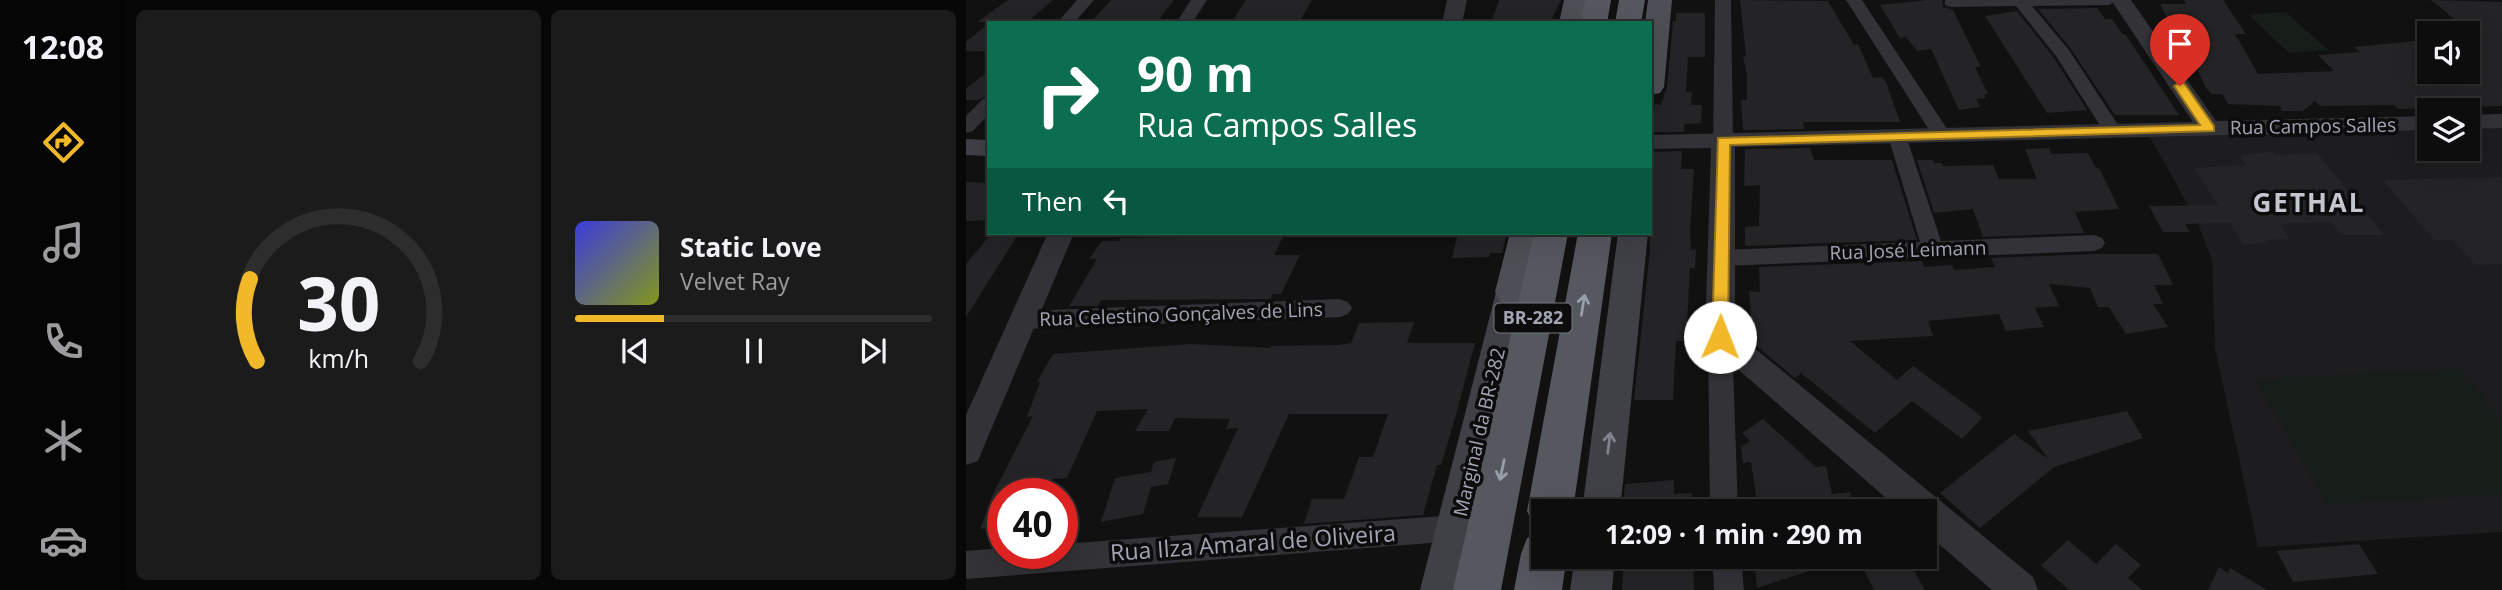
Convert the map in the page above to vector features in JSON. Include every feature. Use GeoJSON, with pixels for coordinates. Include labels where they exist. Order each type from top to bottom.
{"type":"FeatureCollection","features":[{"type":"Feature","properties":{"kind":"highway"},"geometry":{"type":"LineString","coordinates":[[1594,21],[1598,0]]}},
{"type":"Feature","properties":{"kind":"highway"},"geometry":{"type":"LineString","coordinates":[[1628,21],[1632,0]]}},
{"type":"Feature","properties":{"kind":"highway","name":"BR-282"},"geometry":{"type":"LineString","coordinates":[[1477,590],[1551,235]]}},
{"type":"Feature","properties":{"kind":"highway","name":"BR-282"},"geometry":{"type":"LineString","coordinates":[[1552,499],[1595,235]]}},
{"type":"Feature","properties":{"kind":"highway"},"geometry":{"type":"LineString","coordinates":[[1513,292],[1516,404]]}},
{"type":"Feature","properties":{"kind":"highway"},"geometry":{"type":"LineString","coordinates":[[1538,590],[1542,569]]}},
{"type":"Feature","properties":{"kind":"main road"},"geometry":{"type":"LineString","coordinates":[[1571,21],[1576,0]]}},
{"type":"Feature","properties":{"kind":"main road"},"geometry":{"type":"LineString","coordinates":[[1652,70],[1660,0]]}},
{"type":"Feature","properties":{"kind":"main road"},"geometry":{"type":"LineString","coordinates":[[966,147],[987,148]]}},
{"type":"Feature","properties":{"kind":"main road","name":"Marginal da BR-282"},"geometry":{"type":"LineString","coordinates":[[1441,590],[1526,235]]}},
{"type":"Feature","properties":{"kind":"main road"},"geometry":{"type":"LineString","coordinates":[[1602,499],[1633,235]]}},
{"type":"Feature","properties":{"kind":"main road"},"geometry":{"type":"LineString","coordinates":[[1591,590],[1593,569]]}},
{"type":"Feature","properties":{"kind":"street"},"geometry":{"type":"LineString","coordinates":[[1067,21],[1086,0]]}},
{"type":"Feature","properties":{"kind":"street"},"geometry":{"type":"LineString","coordinates":[[1185,21],[1199,0]]}},
{"type":"Feature","properties":{"kind":"street"},"geometry":{"type":"LineString","coordinates":[[1452,21],[1457,0]]}},
{"type":"Feature","properties":{"kind":"street"},"geometry":{"type":"LineString","coordinates":[[1723,0],[1720,337],[1724,499]]}},
{"type":"Feature","properties":{"kind":"street"},"geometry":{"type":"LineString","coordinates":[[1854,0],[1942,135]]}},
{"type":"Feature","properties":{"kind":"street"},"geometry":{"type":"LineString","coordinates":[[1951,2],[2109,0]]}},
{"type":"Feature","properties":{"kind":"street"},"geometry":{"type":"LineString","coordinates":[[2121,0],[2209,128]]}},
{"type":"Feature","properties":{"kind":"street"},"geometry":{"type":"LineString","coordinates":[[2020,1],[2063,54],[2113,131]]}},
{"type":"Feature","properties":{"kind":"street"},"geometry":{"type":"LineString","coordinates":[[966,127],[987,105]]}},
{"type":"Feature","properties":{"kind":"street"},"geometry":{"type":"LineString","coordinates":[[2480,122],[2502,121]]}},
{"type":"Feature","properties":{"kind":"street","name":"Rua Campos Salles"},"geometry":{"type":"LineString","coordinates":[[1652,142],[2417,123]]}},
{"type":"Feature","properties":{"kind":"street"},"geometry":{"type":"LineString","coordinates":[[1896,136],[1933,249]]}},
{"type":"Feature","properties":{"kind":"street"},"geometry":{"type":"LineString","coordinates":[[966,451],[1060,235]]}},
{"type":"Feature","properties":{"kind":"street","name":"Rua José Leimann"},"geometry":{"type":"LineString","coordinates":[[1721,258],[2095,243]]}},
{"type":"Feature","properties":{"kind":"street","name":"Rua Celestino Gonçalves de Lins"},"geometry":{"type":"LineString","coordinates":[[1023,320],[1340,308]]}},
{"type":"Feature","properties":{"kind":"street"},"geometry":{"type":"LineString","coordinates":[[1720,337],[2020,590]]}},
{"type":"Feature","properties":{"kind":"street","name":"Rua Ilza Amaral de Oliveira"},"geometry":{"type":"LineString","coordinates":[[966,565],[1456,528]]}},
{"type":"Feature","properties":{"kind":"street"},"geometry":{"type":"LineString","coordinates":[[1728,569],[1730,590]]}},
{"type":"Feature","properties":{"kind":"shaded area"},"geometry":{"type":"Polygon","coordinates":[[[2286,12],[2328,50],[2289,53],[2249,15],[2286,12]]]}},
{"type":"Feature","properties":{"kind":"shaded area"},"geometry":{"type":"Polygon","coordinates":[[[2502,121],[2502,532],[2258,547],[2215,348],[2212,260],[2197,221],[2146,130],[2417,123],[2417,161],[2480,161],[2480,122],[2502,121]]]}},
{"type":"Feature","properties":{"kind":"shaded area"},"geometry":{"type":"Polygon","coordinates":[[[2461,369],[2502,421],[2502,494],[2327,504],[2255,379],[2461,369]]]}},
{"type":"Feature","properties":{"kind":"building"},"geometry":{"type":"Polygon","coordinates":[[[1008,0],[1053,0],[1028,21],[977,22],[1008,0]]]}},
{"type":"Feature","properties":{"kind":"building"},"geometry":{"type":"Polygon","coordinates":[[[1111,0],[1174,0],[1158,21],[1092,21],[1111,0]]]}},
{"type":"Feature","properties":{"kind":"building"},"geometry":{"type":"Polygon","coordinates":[[[1246,0],[1312,0],[1298,21],[1233,20],[1246,0]]]}},
{"type":"Feature","properties":{"kind":"building"},"geometry":{"type":"Polygon","coordinates":[[[1499,0],[1561,0],[1551,21],[1492,21],[1499,0]]]}},
{"type":"Feature","properties":{"kind":"building"},"geometry":{"type":"Polygon","coordinates":[[[1740,0],[1828,1],[1854,45],[1858,44],[1873,78],[1881,77],[1886,82],[1900,122],[1803,122],[1805,129],[1743,130],[1741,100],[1747,100],[1747,75],[1743,57],[1746,56],[1740,0]]]}},
{"type":"Feature","properties":{"kind":"building"},"geometry":{"type":"Polygon","coordinates":[[[1942,0],[1943,7],[1953,10],[1981,67],[1975,67],[1988,94],[1984,94],[1986,98],[1976,99],[1980,107],[1959,110],[1931,49],[1917,51],[1906,37],[1900,38],[1880,5],[1942,0]]]}},
{"type":"Feature","properties":{"kind":"building"},"geometry":{"type":"Polygon","coordinates":[[[2184,0],[2223,0],[2246,34],[2235,34],[2258,74],[2334,71],[2318,55],[2360,52],[2354,47],[2415,41],[2417,84],[2480,84],[2480,21],[2457,21],[2431,0],[2502,2],[2502,106],[2480,107],[2480,98],[2417,98],[2417,108],[2398,109],[2394,105],[2320,106],[2315,101],[2303,111],[2282,111],[2280,106],[2228,104],[2222,94],[2211,94],[2206,88],[2186,45],[2177,29],[2173,29],[2160,4],[2186,4],[2184,0]]]}},
{"type":"Feature","properties":{"kind":"building"},"geometry":{"type":"Polygon","coordinates":[[[2097,8],[2105,19],[2112,19],[2122,34],[2125,34],[2179,115],[2115,115],[2071,49],[2038,9],[2097,8]]]}},
{"type":"Feature","properties":{"kind":"building"},"geometry":{"type":"Polygon","coordinates":[[[2017,11],[2054,58],[2087,110],[2047,113],[1985,16],[2017,11]]]}},
{"type":"Feature","properties":{"kind":"building"},"geometry":{"type":"Polygon","coordinates":[[[1676,13],[1705,13],[1705,57],[1688,57],[1686,92],[1692,92],[1691,105],[1702,105],[1701,123],[1684,124],[1684,132],[1652,132],[1655,104],[1661,105],[1667,87],[1673,21],[1676,21],[1676,13]]]}},
{"type":"Feature","properties":{"kind":"building"},"geometry":{"type":"Polygon","coordinates":[[[987,25],[987,52],[966,51],[966,42],[987,25]]]}},
{"type":"Feature","properties":{"kind":"building"},"geometry":{"type":"Polygon","coordinates":[[[987,72],[987,96],[978,100],[966,100],[966,89],[987,72]]]}},
{"type":"Feature","properties":{"kind":"building"},"geometry":{"type":"Polygon","coordinates":[[[1810,148],[1814,160],[1892,160],[1917,240],[1745,246],[1745,227],[1759,226],[1760,185],[1744,186],[1745,149],[1810,148]]]}},
{"type":"Feature","properties":{"kind":"building"},"geometry":{"type":"Polygon","coordinates":[[[2049,148],[2051,154],[2088,153],[2096,168],[2099,168],[2119,209],[2075,212],[2084,233],[1983,237],[1973,209],[1934,213],[1917,160],[1933,160],[1943,166],[1993,165],[1999,179],[2037,179],[2025,149],[2049,148]]]}},
{"type":"Feature","properties":{"kind":"building"},"geometry":{"type":"Polygon","coordinates":[[[1682,151],[1681,169],[1694,169],[1690,229],[1691,250],[1696,249],[1695,268],[1690,268],[1686,341],[1676,341],[1673,400],[1634,400],[1652,235],[1652,152],[1682,151]]]}},
{"type":"Feature","properties":{"kind":"building"},"geometry":{"type":"Polygon","coordinates":[[[2272,151],[2274,155],[2317,153],[2384,235],[2341,235],[2331,222],[2280,224],[2290,239],[2267,240],[2269,243],[2243,244],[2230,223],[2185,224],[2190,232],[2163,232],[2149,206],[2218,205],[2194,168],[2246,165],[2239,155],[2272,151]]]}},
{"type":"Feature","properties":{"kind":"building"},"geometry":{"type":"Polygon","coordinates":[[[2502,177],[2502,264],[2475,265],[2453,240],[2434,240],[2383,180],[2502,177]]]}},
{"type":"Feature","properties":{"kind":"building"},"geometry":{"type":"Polygon","coordinates":[[[966,182],[987,183],[987,220],[966,221],[966,182]]]}},
{"type":"Feature","properties":{"kind":"building"},"geometry":{"type":"Polygon","coordinates":[[[990,235],[1018,235],[966,317],[966,264],[990,235]]]}},
{"type":"Feature","properties":{"kind":"building"},"geometry":{"type":"Polygon","coordinates":[[[1284,235],[1274,255],[1300,255],[1281,294],[1273,294],[1270,299],[1101,300],[1098,306],[1069,306],[1097,259],[1089,259],[1102,241],[1119,241],[1120,238],[1284,235]]]}},
{"type":"Feature","properties":{"kind":"building"},"geometry":{"type":"Polygon","coordinates":[[[1458,235],[1506,235],[1502,253],[1490,253],[1489,257],[1452,258],[1458,235]]]}},
{"type":"Feature","properties":{"kind":"building"},"geometry":{"type":"Polygon","coordinates":[[[2158,254],[2173,285],[2154,285],[2163,304],[2153,304],[2168,327],[2126,334],[2109,307],[2098,307],[2090,288],[2049,284],[2059,306],[2035,308],[2044,327],[2006,331],[1999,314],[1928,321],[1933,336],[1850,341],[1897,380],[1913,366],[1972,409],[1982,418],[1962,439],[1912,401],[1875,433],[1801,373],[1795,378],[1753,343],[1749,291],[1760,292],[1759,267],[1922,261],[1924,267],[1952,265],[1954,270],[1995,267],[1991,258],[2158,254]]]}},
{"type":"Feature","properties":{"kind":"building"},"geometry":{"type":"Polygon","coordinates":[[[1414,322],[1407,343],[1475,343],[1441,465],[1437,465],[1423,515],[1304,524],[1312,499],[1344,499],[1359,457],[1373,457],[1388,414],[1289,414],[1242,517],[1197,517],[1238,428],[1226,429],[1230,419],[1175,418],[1169,431],[1135,431],[1148,409],[1097,411],[1067,478],[1001,478],[1033,416],[1027,417],[1040,382],[1037,382],[1053,354],[1192,344],[1270,348],[1338,345],[1351,343],[1359,323],[1414,322]]]}},
{"type":"Feature","properties":{"kind":"building"},"geometry":{"type":"Polygon","coordinates":[[[2127,411],[2143,438],[2054,467],[1980,528],[1940,493],[2014,434],[2048,459],[2028,431],[2127,411]]]}},
{"type":"Feature","properties":{"kind":"building"},"geometry":{"type":"Polygon","coordinates":[[[1763,419],[1816,467],[1826,466],[1832,494],[1850,492],[1852,499],[1757,499],[1751,462],[1743,463],[1741,447],[1750,441],[1742,433],[1763,419]]]}},
{"type":"Feature","properties":{"kind":"building"},"geometry":{"type":"Polygon","coordinates":[[[1176,458],[1168,484],[1151,487],[1143,514],[1101,522],[1115,478],[1151,472],[1154,462],[1176,458]]]}},
{"type":"Feature","properties":{"kind":"building"},"geometry":{"type":"Polygon","coordinates":[[[1674,480],[1674,494],[1692,493],[1692,499],[1624,499],[1625,484],[1674,480]]]}},
{"type":"Feature","properties":{"kind":"building"},"geometry":{"type":"Polygon","coordinates":[[[987,510],[987,528],[980,529],[987,510]]]}},
{"type":"Feature","properties":{"kind":"building"},"geometry":{"type":"Polygon","coordinates":[[[2068,540],[2096,564],[2116,544],[2141,565],[2128,578],[2142,590],[2069,590],[2041,565],[2068,540]]]}},
{"type":"Feature","properties":{"kind":"building"},"geometry":{"type":"Polygon","coordinates":[[[2359,544],[2378,574],[2293,582],[2277,551],[2359,544]]]}},
{"type":"Feature","properties":{"kind":"building"},"geometry":{"type":"Polygon","coordinates":[[[2219,567],[2228,573],[2230,568],[2267,590],[2208,590],[2219,567]]]}},
{"type":"Feature","properties":{"kind":"building"},"geometry":{"type":"Polygon","coordinates":[[[1623,569],[1693,569],[1694,590],[1622,590],[1623,569]]]}},
{"type":"Feature","properties":{"kind":"building"},"geometry":{"type":"Polygon","coordinates":[[[1755,569],[1815,569],[1757,588],[1755,569]]]}},
{"type":"Feature","properties":{"kind":"building"},"geometry":{"type":"Polygon","coordinates":[[[1864,569],[1913,569],[1925,590],[1874,590],[1864,569]]]}},
{"type":"Feature","properties":{"kind":"district","name":"GETHAL"},"geometry":{"type":"Point","coordinates":[2309,203]}},
{"type":"Feature","properties":{"kind":"route"},"geometry":{"type":"LineString","coordinates":[[1720,337],[1723,141],[2209,128],[2180,86]]}}]}
